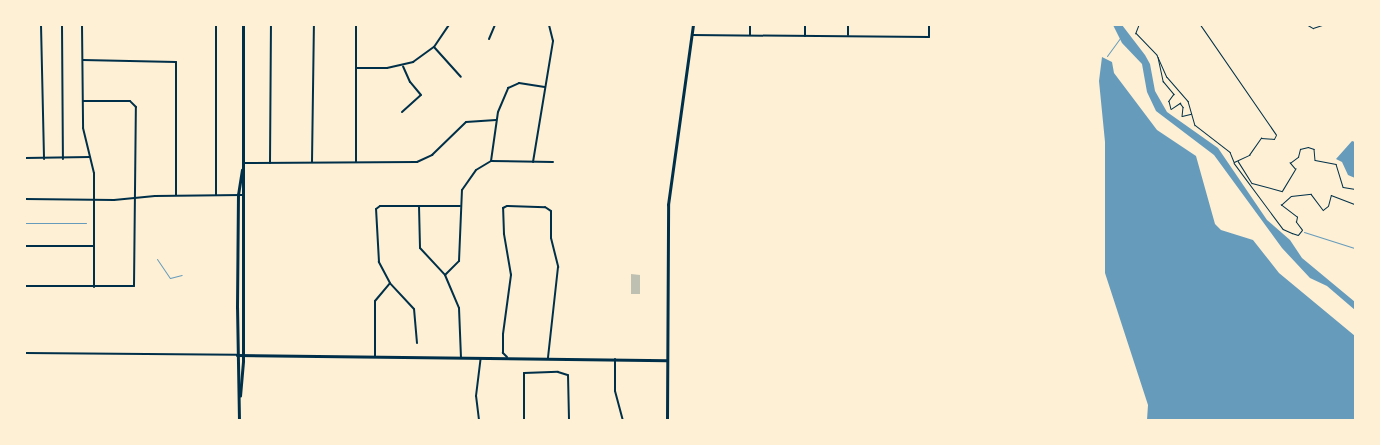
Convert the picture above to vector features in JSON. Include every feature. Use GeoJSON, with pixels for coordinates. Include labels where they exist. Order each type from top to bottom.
{"type":"FeatureCollection","features":[{"type":"Feature","properties":{"kind":"street"},"geometry":{"type":"LineString","coordinates":[[41,25],[44,159]]}},
{"type":"Feature","properties":{"kind":"street"},"geometry":{"type":"LineString","coordinates":[[62,25],[63,159]]}},
{"type":"Feature","properties":{"kind":"street"},"geometry":{"type":"LineString","coordinates":[[82,25],[83,128],[90,157],[95,200],[94,287]]}},
{"type":"Feature","properties":{"kind":"street"},"geometry":{"type":"LineString","coordinates":[[216,25],[216,195]]}},
{"type":"Feature","properties":{"kind":"street"},"geometry":{"type":"LineString","coordinates":[[239,420],[243,355],[243,25]]}},
{"type":"Feature","properties":{"kind":"street"},"geometry":{"type":"LineString","coordinates":[[270,164],[269,25],[380,25]]}},
{"type":"Feature","properties":{"kind":"street"},"geometry":{"type":"LineString","coordinates":[[356,25],[356,162]]}},
{"type":"Feature","properties":{"kind":"street"},"geometry":{"type":"LineString","coordinates":[[356,68],[404,66],[434,47],[449,25]]}},
{"type":"Feature","properties":{"kind":"street"},"geometry":{"type":"LineString","coordinates":[[490,40],[495,25]]}},
{"type":"Feature","properties":{"kind":"street"},"geometry":{"type":"LineString","coordinates":[[533,162],[552,41],[549,25]]}},
{"type":"Feature","properties":{"kind":"street"},"geometry":{"type":"LineString","coordinates":[[667,420],[668,205],[693,25]]}},
{"type":"Feature","properties":{"kind":"street"},"geometry":{"type":"LineString","coordinates":[[750,25],[750,36]]}},
{"type":"Feature","properties":{"kind":"street"},"geometry":{"type":"LineString","coordinates":[[805,25],[805,36]]}},
{"type":"Feature","properties":{"kind":"street"},"geometry":{"type":"LineString","coordinates":[[848,25],[848,35]]}},
{"type":"Feature","properties":{"kind":"street"},"geometry":{"type":"LineString","coordinates":[[692,36],[848,35],[929,37],[929,25]]}},
{"type":"Feature","properties":{"kind":"street"},"geometry":{"type":"LineString","coordinates":[[312,162],[314,26]]}},
{"type":"Feature","properties":{"kind":"street"},"geometry":{"type":"LineString","coordinates":[[434,47],[461,77]]}},
{"type":"Feature","properties":{"kind":"street"},"geometry":{"type":"LineString","coordinates":[[83,60],[176,62],[176,195]]}},
{"type":"Feature","properties":{"kind":"street"},"geometry":{"type":"LineString","coordinates":[[402,112],[420,95],[410,82],[404,66]]}},
{"type":"Feature","properties":{"kind":"street"},"geometry":{"type":"LineString","coordinates":[[491,161],[496,120],[502,97],[512,84],[545,86]]}},
{"type":"Feature","properties":{"kind":"street"},"geometry":{"type":"LineString","coordinates":[[25,286],[134,286],[136,199],[134,104],[83,101]]}},
{"type":"Feature","properties":{"kind":"street"},"geometry":{"type":"LineString","coordinates":[[243,164],[423,161],[466,122],[496,120]]}},
{"type":"Feature","properties":{"kind":"street"},"geometry":{"type":"LineString","coordinates":[[25,158],[63,159],[90,157]]}},
{"type":"Feature","properties":{"kind":"street"},"geometry":{"type":"LineString","coordinates":[[445,275],[456,265],[460,256],[460,206],[466,182],[491,161],[553,162]]}},
{"type":"Feature","properties":{"kind":"street"},"geometry":{"type":"LineString","coordinates":[[240,396],[237,355],[238,195],[243,164]]}},
{"type":"Feature","properties":{"kind":"street"},"geometry":{"type":"LineString","coordinates":[[25,199],[95,200],[136,199],[176,195],[244,196]]}},
{"type":"Feature","properties":{"kind":"street"},"geometry":{"type":"LineString","coordinates":[[419,206],[420,248],[445,275],[460,312],[461,357]]}},
{"type":"Feature","properties":{"kind":"street"},"geometry":{"type":"LineString","coordinates":[[417,343],[414,309],[390,283],[377,252],[377,207],[460,206]]}},
{"type":"Feature","properties":{"kind":"street"},"geometry":{"type":"LineString","coordinates":[[507,357],[503,354],[503,334],[511,275],[504,234],[505,206],[550,208],[551,238],[558,267],[548,358]]}},
{"type":"Feature","properties":{"kind":"street"},"geometry":{"type":"LineString","coordinates":[[238,234],[242,238],[243,268]]}},
{"type":"Feature","properties":{"kind":"street"},"geometry":{"type":"LineString","coordinates":[[25,246],[93,246]]}},
{"type":"Feature","properties":{"kind":"street"},"geometry":{"type":"LineString","coordinates":[[238,276],[243,276]]}},
{"type":"Feature","properties":{"kind":"street"},"geometry":{"type":"LineString","coordinates":[[375,356],[375,301],[390,283]]}},
{"type":"Feature","properties":{"kind":"street"},"geometry":{"type":"LineString","coordinates":[[25,353],[667,360]]}},
{"type":"Feature","properties":{"kind":"street"},"geometry":{"type":"LineString","coordinates":[[479,420],[476,396],[481,357]]}},
{"type":"Feature","properties":{"kind":"street"},"geometry":{"type":"LineString","coordinates":[[615,358],[615,391],[623,420]]}},
{"type":"Feature","properties":{"kind":"street"},"geometry":{"type":"LineString","coordinates":[[524,420],[524,373],[545,372],[568,375],[569,420]]}},
{"type":"Feature","properties":{"kind":"path"},"geometry":{"type":"LineString","coordinates":[[1139,25],[1136,33],[1158,57],[1167,77],[1188,101],[1195,125],[1230,152],[1234,162],[1282,229],[1292,234],[1298,234],[1302,230],[1296,222],[1297,217],[1282,205],[1291,196],[1311,194],[1316,205],[1323,210],[1328,206],[1331,195],[1355,204]]}},
{"type":"Feature","properties":{"kind":"path"},"geometry":{"type":"LineString","coordinates":[[1200,25],[1276,135],[1274,139],[1261,138],[1250,155],[1234,162]]}},
{"type":"Feature","properties":{"kind":"path"},"geometry":{"type":"LineString","coordinates":[[1296,25],[1304,25]]}},
{"type":"Feature","properties":{"kind":"path"},"geometry":{"type":"LineString","coordinates":[[1308,25],[1313,28],[1322,25]]}},
{"type":"Feature","properties":{"kind":"path"},"geometry":{"type":"LineString","coordinates":[[1158,57],[1163,80],[1174,94],[1169,101],[1171,109],[1180,104],[1183,107],[1182,116],[1192,114]]}},
{"type":"Feature","properties":{"kind":"path"},"geometry":{"type":"LineString","coordinates":[[1237,160],[1252,184],[1282,192],[1295,169],[1290,163],[1298,157],[1300,148],[1308,147],[1314,149],[1315,160],[1336,164],[1343,187],[1355,189]]}},
{"type":"Feature","properties":{"kind":"water"},"geometry":{"type":"Polygon","coordinates":[[[1113,25],[1122,25],[1145,55],[1150,64],[1155,91],[1167,112],[1218,148],[1267,220],[1290,240],[1302,258],[1355,302],[1355,310],[1327,286],[1310,278],[1282,248],[1214,155],[1156,111],[1147,92],[1142,64],[1122,43],[1113,25]]]}},
{"type":"Feature","properties":{"kind":"water"},"geometry":{"type":"Polygon","coordinates":[[[1102,57],[1112,62],[1114,73],[1157,130],[1196,156],[1215,224],[1221,230],[1253,240],[1279,273],[1355,336],[1355,420],[1147,420],[1148,405],[1105,273],[1105,142],[1099,81],[1102,57]]]}},
{"type":"Feature","properties":{"kind":"water"},"geometry":{"type":"Polygon","coordinates":[[[1352,141],[1355,142],[1355,178],[1348,175],[1342,162],[1336,159],[1352,141]]]}},
{"type":"Feature","properties":{"kind":"building"},"geometry":{"type":"Polygon","coordinates":[[[631,274],[640,275],[640,294],[631,294],[631,274]]]}},
{"type":"Feature","properties":{"kind":"waterway"},"geometry":{"type":"LineString","coordinates":[[1107,56],[1120,38]]}},
{"type":"Feature","properties":{"kind":"waterway"},"geometry":{"type":"LineString","coordinates":[[25,223],[86,223]]}},
{"type":"Feature","properties":{"kind":"waterway"},"geometry":{"type":"LineString","coordinates":[[1304,232],[1354,248]]}},
{"type":"Feature","properties":{"kind":"waterway"},"geometry":{"type":"LineString","coordinates":[[157,259],[170,278],[182,275]]}}]}
